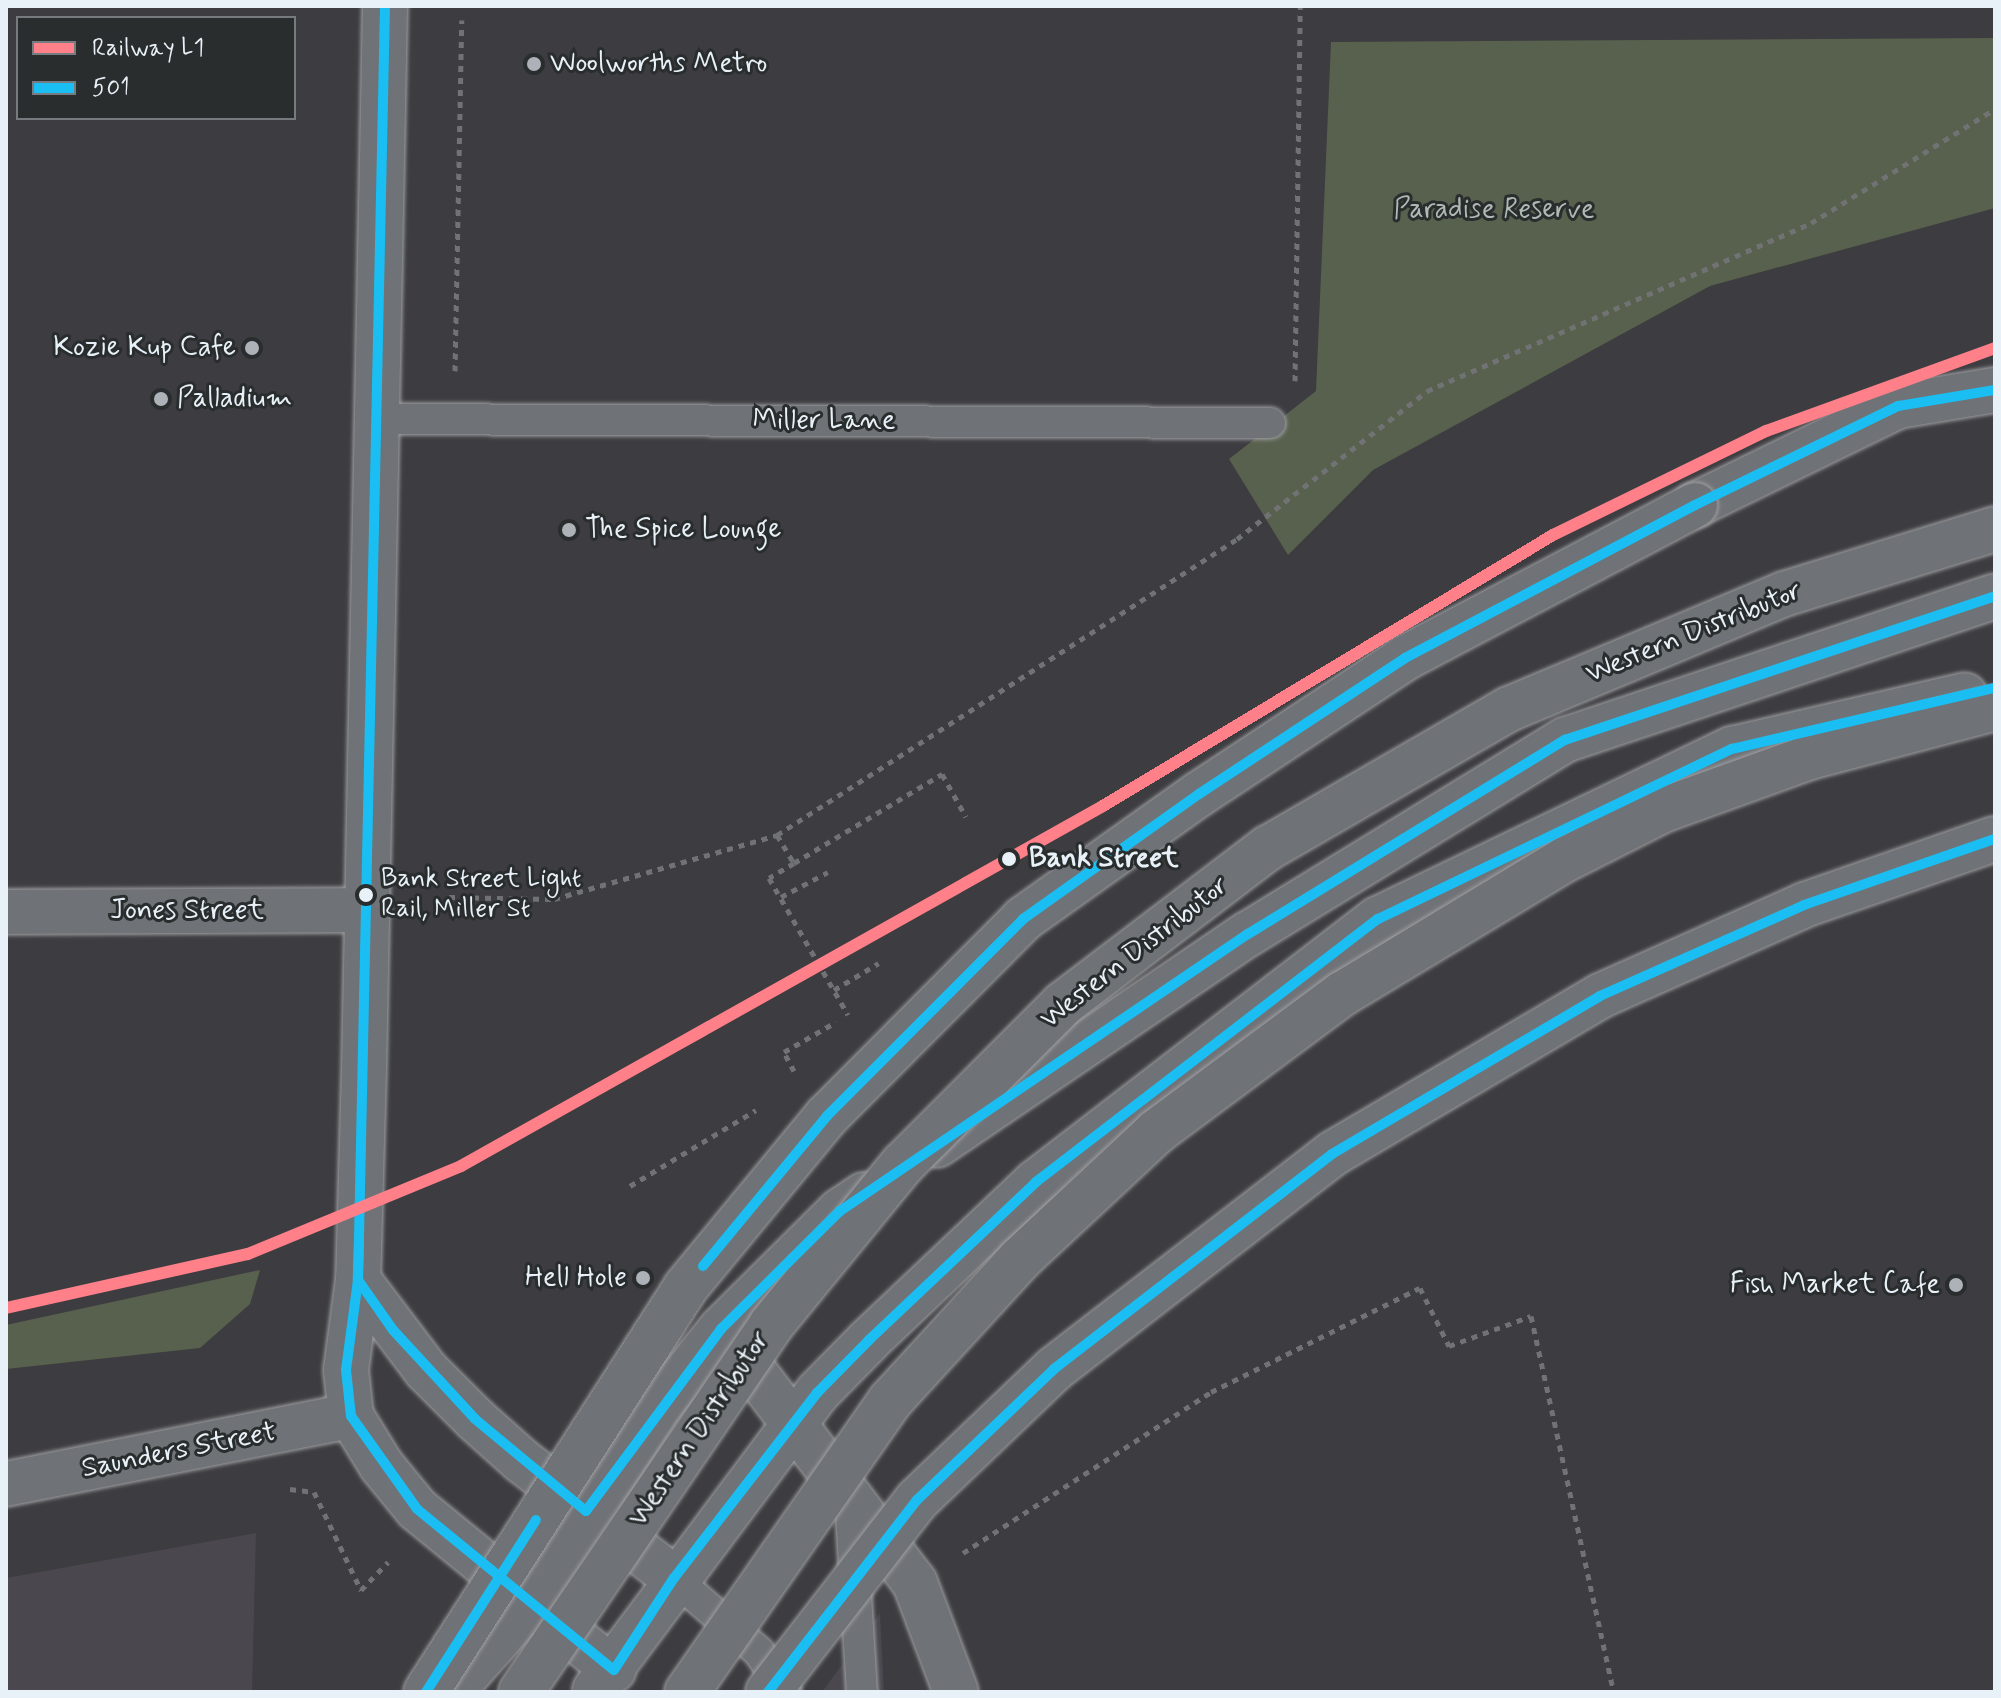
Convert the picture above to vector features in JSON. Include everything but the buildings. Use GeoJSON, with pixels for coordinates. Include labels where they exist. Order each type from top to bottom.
{"type":"FeatureCollection","features":[{"type":"Feature","properties":{"kind":"main road"},"geometry":{"type":"LineString","coordinates":[[385,6],[358,1280],[346,1370],[351,1416],[381,1465],[417,1509],[530,1604],[603,1681],[674,1578],[794,1423],[869,1340],[1036,1182],[1378,919],[1732,749],[1995,688]]}},
{"type":"Feature","properties":{"kind":"main road"},"geometry":{"type":"LineString","coordinates":[[426,1692],[685,1288],[827,1116],[1023,919],[1199,794],[1405,658],[1695,505],[1898,406],[1995,390]]}},
{"type":"Feature","properties":{"kind":"main road","name":"Western Distributor"},"geometry":{"type":"LineString","coordinates":[[521,1692],[771,1325],[903,1164],[1063,1004],[1268,848],[1509,709],[1784,594],[1995,529]]}},
{"type":"Feature","properties":{"kind":"main road"},"geometry":{"type":"LineString","coordinates":[[451,1692],[530,1604],[586,1511],[659,1406],[721,1329],[840,1211],[1248,934],[1565,740],[1995,596]]}},
{"type":"Feature","properties":{"kind":"main road"},"geometry":{"type":"LineString","coordinates":[[687,1692],[890,1401],[1020,1259],[1156,1132],[1342,994],[1580,852],[1663,810],[1810,757],[1995,708]]}},
{"type":"Feature","properties":{"kind":"main road"},"geometry":{"type":"LineString","coordinates":[[768,1692],[917,1500],[1054,1369],[1332,1154],[1600,996],[1804,905],[1995,839]]}},
{"type":"Feature","properties":{"kind":"main road","name":"Jones Street"},"geometry":{"type":"LineString","coordinates":[[6,912],[368,910]]}},
{"type":"Feature","properties":{"kind":"main road"},"geometry":{"type":"LineString","coordinates":[[358,1280],[426,1370],[522,1461],[674,1578]]}},
{"type":"Feature","properties":{"kind":"main road"},"geometry":{"type":"LineString","coordinates":[[721,1329],[915,1583],[956,1692]]}},
{"type":"Feature","properties":{"kind":"main road","name":"Saunders Street"},"geometry":{"type":"LineString","coordinates":[[6,1484],[351,1416]]}},
{"type":"Feature","properties":{"kind":"lane","name":"Miller Lane"},"geometry":{"type":"LineString","coordinates":[[378,419],[1270,423]]}},
{"type":"Feature","properties":{"kind":"lane"},"geometry":{"type":"LineString","coordinates":[[850,1497],[862,1692]]}},
{"type":"Feature","properties":{"kind":"lane"},"geometry":{"type":"LineString","coordinates":[[674,1578],[759,1652],[786,1692]]}},
{"type":"Feature","properties":{"kind":"path"},"geometry":{"type":"LineString","coordinates":[[1270,423],[1296,379],[1300,6]]}},
{"type":"Feature","properties":{"kind":"path"},"geometry":{"type":"LineString","coordinates":[[455,384],[462,20]]}},
{"type":"Feature","properties":{"kind":"path"},"geometry":{"type":"LineString","coordinates":[[449,897],[554,899],[777,835],[1237,539],[1427,391],[1811,223],[1995,109]]}},
{"type":"Feature","properties":{"kind":"path"},"geometry":{"type":"LineString","coordinates":[[801,1083],[784,1052],[848,1016],[769,878],[942,774],[966,817]]}},
{"type":"Feature","properties":{"kind":"path"},"geometry":{"type":"LineString","coordinates":[[777,835],[794,863]]}},
{"type":"Feature","properties":{"kind":"path"},"geometry":{"type":"LineString","coordinates":[[781,897],[828,872]]}},
{"type":"Feature","properties":{"kind":"path"},"geometry":{"type":"LineString","coordinates":[[834,990],[879,963]]}},
{"type":"Feature","properties":{"kind":"path"},"geometry":{"type":"LineString","coordinates":[[630,1186],[761,1107]]}},
{"type":"Feature","properties":{"kind":"path"},"geometry":{"type":"LineString","coordinates":[[950,1561],[1211,1392],[1420,1288],[1449,1346],[1531,1316],[1614,1692]]}},
{"type":"Feature","properties":{"kind":"path"},"geometry":{"type":"LineString","coordinates":[[283,1490],[314,1492],[361,1590],[388,1562]]}},
{"type":"Feature","properties":{"kind":"shaded area"},"geometry":{"type":"Polygon","coordinates":[[[256,1533],[252,1692],[6,1692],[6,1578],[256,1533]]]}},
{"type":"Feature","properties":{"kind":"shaded area"},"geometry":{"type":"Polygon","coordinates":[[[880,1613],[884,1692],[822,1692],[880,1613]]]}},
{"type":"Feature","properties":{"kind":"green space","name":"Paradise Reserve"},"geometry":{"type":"Polygon","coordinates":[[[1995,38],[1995,208],[1710,286],[1373,470],[1288,555],[1229,459],[1316,391],[1331,42],[1995,38]]]}},
{"type":"Feature","properties":{"kind":"green space"},"geometry":{"type":"Polygon","coordinates":[[[260,1270],[250,1304],[200,1348],[6,1369],[6,1325],[260,1270]]]}},
{"type":"Feature","properties":{"kind":"rail line","name":"L1"},"geometry":{"type":"LineString","coordinates":[[6,1308],[248,1254],[461,1166],[1103,806],[1553,535],[1766,431],[1995,348]]}},
{"type":"Feature","properties":{"kind":"transit line","name":"501"},"geometry":{"type":"LineString","coordinates":[[385,6],[358,1280],[346,1370],[351,1416],[417,1509],[614,1670],[674,1578],[817,1393],[869,1340],[1036,1182],[1378,919],[1732,749],[1995,688]]}},
{"type":"Feature","properties":{"kind":"transit line","name":"501"},"geometry":{"type":"LineString","coordinates":[[703,1266],[827,1116],[1023,919],[1199,794],[1405,658],[1695,505],[1898,406],[1995,390]]}},
{"type":"Feature","properties":{"kind":"transit line","name":"501"},"geometry":{"type":"LineString","coordinates":[[359,1242],[358,1280],[393,1330],[475,1419],[586,1511],[721,1329],[840,1211],[1248,934],[1565,740],[1995,596]]}},
{"type":"Feature","properties":{"kind":"transit line","name":"501"},"geometry":{"type":"LineString","coordinates":[[768,1692],[917,1500],[1054,1369],[1332,1154],[1600,996],[1804,905],[1995,839]]}},
{"type":"Feature","properties":{"kind":"transit line","name":"501"},"geometry":{"type":"LineString","coordinates":[[426,1692],[536,1520]]}},
{"type":"Feature","properties":{"kind":"place","name":"Woolworths Metro"},"geometry":{"type":"Point","coordinates":[534,64]}},
{"type":"Feature","properties":{"kind":"place","name":"Kozie Kup Cafe"},"geometry":{"type":"Point","coordinates":[252,348]}},
{"type":"Feature","properties":{"kind":"place","name":"Palladium"},"geometry":{"type":"Point","coordinates":[161,399]}},
{"type":"Feature","properties":{"kind":"place","name":"The Spice Lounge"},"geometry":{"type":"Point","coordinates":[569,530]}},
{"type":"Feature","properties":{"kind":"place","name":"Bank Street"},"geometry":{"type":"Point","coordinates":[1009,859]}},
{"type":"Feature","properties":{"kind":"place","name":"Bank Street Light Rail, Miller St"},"geometry":{"type":"Point","coordinates":[366,895]}},
{"type":"Feature","properties":{"kind":"place","name":"Hell Hole"},"geometry":{"type":"Point","coordinates":[643,1278]}},
{"type":"Feature","properties":{"kind":"place","name":"Fish Market Cafe"},"geometry":{"type":"Point","coordinates":[1956,1285]}}]}
